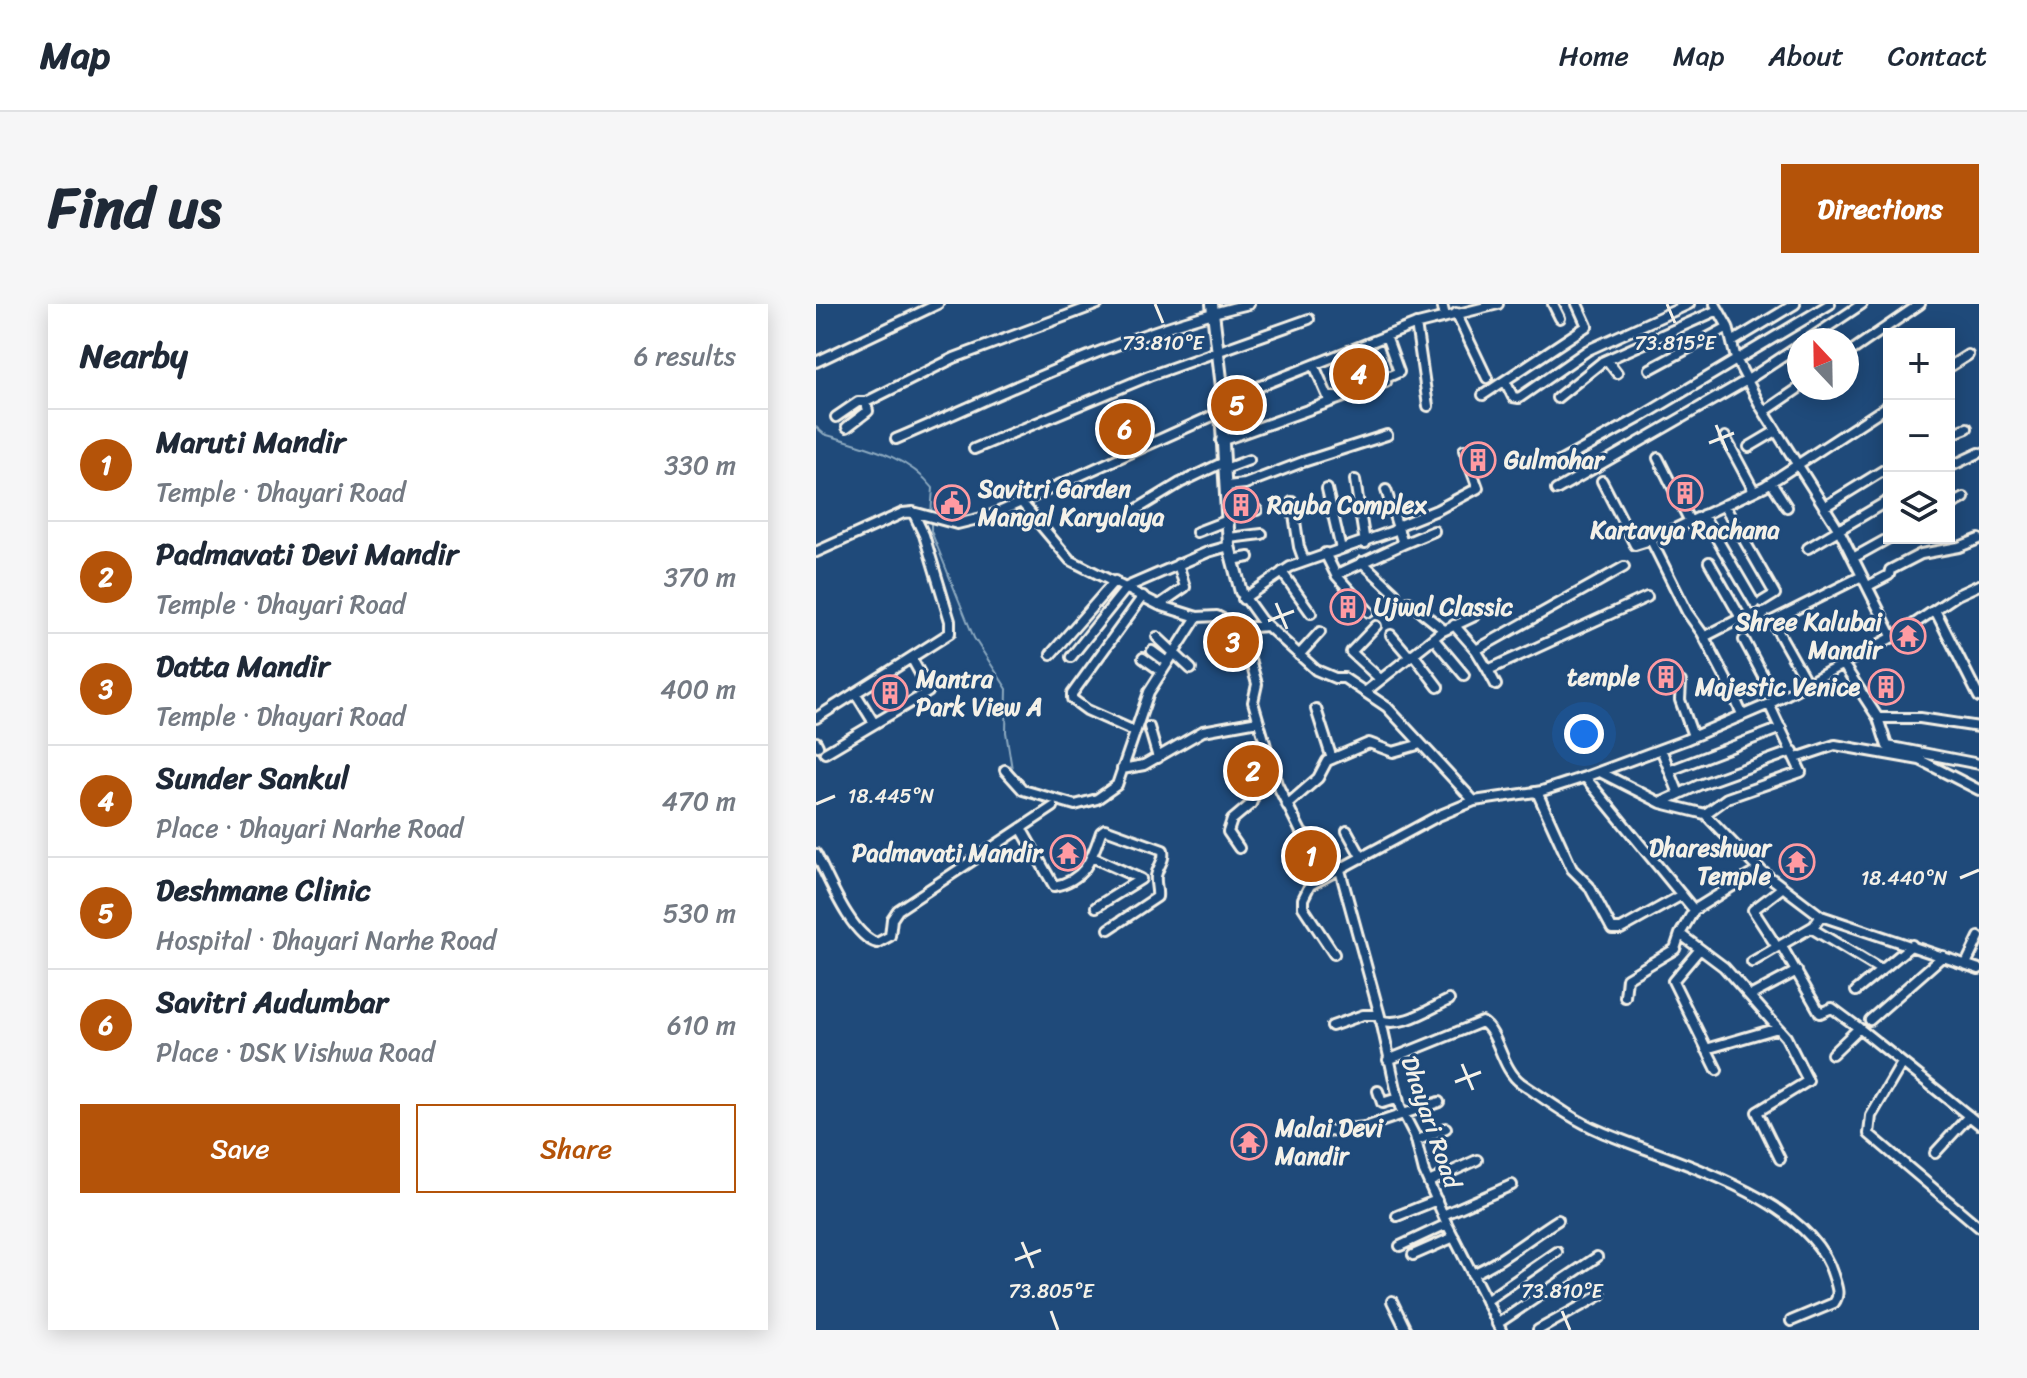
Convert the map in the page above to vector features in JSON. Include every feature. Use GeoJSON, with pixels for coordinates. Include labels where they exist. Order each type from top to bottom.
{"type":"FeatureCollection","features":[{"type":"Feature","properties":{"kind":"main road"},"geometry":{"type":"LineString","coordinates":[[1210,308],[1227,486],[1229,542],[1242,596]]}},
{"type":"Feature","properties":{"kind":"street"},"geometry":{"type":"LineString","coordinates":[[816,362],[938,304]]}},
{"type":"Feature","properties":{"kind":"street"},"geometry":{"type":"LineString","coordinates":[[836,417],[858,402],[866,402],[954,358],[1098,304]]}},
{"type":"Feature","properties":{"kind":"street"},"geometry":{"type":"LineString","coordinates":[[896,439],[1210,308],[1249,304]]}},
{"type":"Feature","properties":{"kind":"street"},"geometry":{"type":"LineString","coordinates":[[1442,304],[1445,316]]}},
{"type":"Feature","properties":{"kind":"street"},"geometry":{"type":"LineString","coordinates":[[816,552],[886,518],[916,513],[957,524],[1022,503],[1220,403],[1416,324],[1495,304]]}},
{"type":"Feature","properties":{"kind":"street"},"geometry":{"type":"LineString","coordinates":[[1553,304],[1560,318]]}},
{"type":"Feature","properties":{"kind":"street"},"geometry":{"type":"LineString","coordinates":[[1483,395],[1587,326],[1577,304]]}},
{"type":"Feature","properties":{"kind":"street"},"geometry":{"type":"LineString","coordinates":[[1505,381],[1513,397],[1519,398],[1588,350],[1689,304]]}},
{"type":"Feature","properties":{"kind":"street"},"geometry":{"type":"LineString","coordinates":[[1732,342],[1795,304]]}},
{"type":"Feature","properties":{"kind":"street"},"geometry":{"type":"LineString","coordinates":[[1554,465],[1830,304]]}},
{"type":"Feature","properties":{"kind":"street"},"geometry":{"type":"LineString","coordinates":[[1826,328],[1862,304]]}},
{"type":"Feature","properties":{"kind":"street"},"geometry":{"type":"LineString","coordinates":[[1859,346],[1920,304]]}},
{"type":"Feature","properties":{"kind":"street"},"geometry":{"type":"LineString","coordinates":[[1557,398],[1607,360],[1716,307],[1728,327],[1736,359],[1764,412],[1839,530],[1892,636]]}},
{"type":"Feature","properties":{"kind":"street"},"geometry":{"type":"LineString","coordinates":[[1456,313],[1487,378]]}},
{"type":"Feature","properties":{"kind":"street"},"geometry":{"type":"LineString","coordinates":[[974,449],[1149,376],[1309,319]]}},
{"type":"Feature","properties":{"kind":"street"},"geometry":{"type":"LineString","coordinates":[[1416,324],[1428,406]]}},
{"type":"Feature","properties":{"kind":"street"},"geometry":{"type":"LineString","coordinates":[[1650,369],[1728,327]]}},
{"type":"Feature","properties":{"kind":"street"},"geometry":{"type":"LineString","coordinates":[[1314,365],[1329,399],[1398,373],[1386,336]]}},
{"type":"Feature","properties":{"kind":"street"},"geometry":{"type":"LineString","coordinates":[[1556,490],[1787,354]]}},
{"type":"Feature","properties":{"kind":"street"},"geometry":{"type":"LineString","coordinates":[[1955,363],[1968,355]]}},
{"type":"Feature","properties":{"kind":"street"},"geometry":{"type":"LineString","coordinates":[[1607,360],[1617,373]]}},
{"type":"Feature","properties":{"kind":"street"},"geometry":{"type":"LineString","coordinates":[[1221,441],[1386,382]]}},
{"type":"Feature","properties":{"kind":"street"},"geometry":{"type":"LineString","coordinates":[[1764,412],[1787,396]]}},
{"type":"Feature","properties":{"kind":"street"},"geometry":{"type":"LineString","coordinates":[[847,427],[868,411],[866,402]]}},
{"type":"Feature","properties":{"kind":"street"},"geometry":{"type":"LineString","coordinates":[[1602,481],[1635,545],[1771,482],[1883,409]]}},
{"type":"Feature","properties":{"kind":"street"},"geometry":{"type":"LineString","coordinates":[[1955,433],[1967,428]]}},
{"type":"Feature","properties":{"kind":"street"},"geometry":{"type":"LineString","coordinates":[[1749,447],[1776,431]]}},
{"type":"Feature","properties":{"kind":"street"},"geometry":{"type":"LineString","coordinates":[[1227,486],[1245,484],[1387,435]]}},
{"type":"Feature","properties":{"kind":"street"},"geometry":{"type":"LineString","coordinates":[[1725,437],[1754,491]]}},
{"type":"Feature","properties":{"kind":"street"},"geometry":{"type":"LineString","coordinates":[[1464,450],[1478,488],[1365,543],[1304,561],[1242,596],[1267,626],[1316,670],[1335,678],[1344,678],[1387,707],[1474,801]]}},
{"type":"Feature","properties":{"kind":"street"},"geometry":{"type":"LineString","coordinates":[[1955,464],[1979,453]]}},
{"type":"Feature","properties":{"kind":"street"},"geometry":{"type":"LineString","coordinates":[[1658,458],[1690,522]]}},
{"type":"Feature","properties":{"kind":"street"},"geometry":{"type":"LineString","coordinates":[[1134,511],[1180,483],[1249,460]]}},
{"type":"Feature","properties":{"kind":"street"},"geometry":{"type":"LineString","coordinates":[[1824,507],[1883,471]]}},
{"type":"Feature","properties":{"kind":"street"},"geometry":{"type":"LineString","coordinates":[[1355,480],[1365,543]]}},
{"type":"Feature","properties":{"kind":"street"},"geometry":{"type":"LineString","coordinates":[[1771,482],[1787,507]]}},
{"type":"Feature","properties":{"kind":"street"},"geometry":{"type":"LineString","coordinates":[[1327,489],[1341,549]]}},
{"type":"Feature","properties":{"kind":"street"},"geometry":{"type":"LineString","coordinates":[[1386,490],[1403,544]]}},
{"type":"Feature","properties":{"kind":"street"},"geometry":{"type":"LineString","coordinates":[[1955,503],[1964,498]]}},
{"type":"Feature","properties":{"kind":"street"},"geometry":{"type":"LineString","coordinates":[[1292,502],[1304,561]]}},
{"type":"Feature","properties":{"kind":"street"},"geometry":{"type":"LineString","coordinates":[[1022,503],[1070,560],[1159,605],[1197,617],[1217,616],[1241,628],[1267,626]]}},
{"type":"Feature","properties":{"kind":"street"},"geometry":{"type":"LineString","coordinates":[[1808,548],[1883,504]]}},
{"type":"Feature","properties":{"kind":"street"},"geometry":{"type":"LineString","coordinates":[[1703,515],[1758,603],[1775,594],[1724,505]]}},
{"type":"Feature","properties":{"kind":"street"},"geometry":{"type":"LineString","coordinates":[[1197,532],[1228,517],[1257,510]]}},
{"type":"Feature","properties":{"kind":"street"},"geometry":{"type":"LineString","coordinates":[[816,718],[948,636],[952,630],[916,513]]}},
{"type":"Feature","properties":{"kind":"street"},"geometry":{"type":"LineString","coordinates":[[1336,575],[1434,531]]}},
{"type":"Feature","properties":{"kind":"street"},"geometry":{"type":"LineString","coordinates":[[1071,657],[1127,587],[1229,542],[1262,534]]}},
{"type":"Feature","properties":{"kind":"street"},"geometry":{"type":"LineString","coordinates":[[1868,586],[1921,554],[1959,547],[1979,539]]}},
{"type":"Feature","properties":{"kind":"street"},"geometry":{"type":"LineString","coordinates":[[1651,540],[1742,714]]}},
{"type":"Feature","properties":{"kind":"street"},"geometry":{"type":"LineString","coordinates":[[1853,558],[1883,541]]}},
{"type":"Feature","properties":{"kind":"street"},"geometry":{"type":"LineString","coordinates":[[1325,553],[1336,575],[1369,612]]}},
{"type":"Feature","properties":{"kind":"street"},"geometry":{"type":"LineString","coordinates":[[1232,560],[1249,557]]}},
{"type":"Feature","properties":{"kind":"street"},"geometry":{"type":"LineString","coordinates":[[1362,562],[1395,593]]}},
{"type":"Feature","properties":{"kind":"street"},"geometry":{"type":"LineString","coordinates":[[1704,637],[1741,618],[1709,562]]}},
{"type":"Feature","properties":{"kind":"street"},"geometry":{"type":"LineString","coordinates":[[1159,605],[1185,587],[1178,564]]}},
{"type":"Feature","properties":{"kind":"street"},"geometry":{"type":"LineString","coordinates":[[1476,650],[1624,567]]}},
{"type":"Feature","properties":{"kind":"street"},"geometry":{"type":"LineString","coordinates":[[1282,572],[1311,613]]}},
{"type":"Feature","properties":{"kind":"street"},"geometry":{"type":"LineString","coordinates":[[1807,683],[1772,621],[1862,576]]}},
{"type":"Feature","properties":{"kind":"street"},"geometry":{"type":"LineString","coordinates":[[1051,654],[1115,581]]}},
{"type":"Feature","properties":{"kind":"street"},"geometry":{"type":"LineString","coordinates":[[1334,954],[1303,907],[1303,899],[1310,885],[1438,816],[1474,801],[1537,792],[1585,777],[1772,702],[1978,589]]}},
{"type":"Feature","properties":{"kind":"street"},"geometry":{"type":"LineString","coordinates":[[1134,731],[1087,710],[1072,699],[1072,694],[1143,596]]}},
{"type":"Feature","properties":{"kind":"street"},"geometry":{"type":"LineString","coordinates":[[1488,670],[1647,597]]}},
{"type":"Feature","properties":{"kind":"street"},"geometry":{"type":"LineString","coordinates":[[1409,602],[1444,630]]}},
{"type":"Feature","properties":{"kind":"street"},"geometry":{"type":"LineString","coordinates":[[1935,610],[1979,697]]}},
{"type":"Feature","properties":{"kind":"street"},"geometry":{"type":"LineString","coordinates":[[1365,692],[1444,630],[1475,616]]}},
{"type":"Feature","properties":{"kind":"street"},"geometry":{"type":"LineString","coordinates":[[1005,770],[1023,790],[1075,805],[1097,799],[1117,785],[1149,692],[1197,617]]}},
{"type":"Feature","properties":{"kind":"street"},"geometry":{"type":"LineString","coordinates":[[1454,625],[1476,650],[1496,685]]}},
{"type":"Feature","properties":{"kind":"street"},"geometry":{"type":"LineString","coordinates":[[1376,626],[1351,652],[1380,679]]}},
{"type":"Feature","properties":{"kind":"street"},"geometry":{"type":"LineString","coordinates":[[1241,628],[1257,684],[1253,702],[1287,805],[1301,832],[1340,870]]}},
{"type":"Feature","properties":{"kind":"street"},"geometry":{"type":"LineString","coordinates":[[1299,655],[1320,632]]}},
{"type":"Feature","properties":{"kind":"street"},"geometry":{"type":"LineString","coordinates":[[1391,635],[1438,687]]}},
{"type":"Feature","properties":{"kind":"street"},"geometry":{"type":"LineString","coordinates":[[1157,637],[1191,669]]}},
{"type":"Feature","properties":{"kind":"street"},"geometry":{"type":"LineString","coordinates":[[1433,638],[1464,675]]}},
{"type":"Feature","properties":{"kind":"street"},"geometry":{"type":"LineString","coordinates":[[1705,814],[1727,798],[1801,772],[1744,640]]}},
{"type":"Feature","properties":{"kind":"street"},"geometry":{"type":"LineString","coordinates":[[1152,651],[1167,662]]}},
{"type":"Feature","properties":{"kind":"street"},"geometry":{"type":"LineString","coordinates":[[1143,658],[1161,671]]}},
{"type":"Feature","properties":{"kind":"street"},"geometry":{"type":"LineString","coordinates":[[820,747],[874,723],[928,691],[912,659]]}},
{"type":"Feature","properties":{"kind":"street"},"geometry":{"type":"LineString","coordinates":[[1843,664],[1878,718],[1887,746],[1979,764]]}},
{"type":"Feature","properties":{"kind":"street"},"geometry":{"type":"LineString","coordinates":[[1681,682],[1680,700],[1693,736]]}},
{"type":"Feature","properties":{"kind":"street"},"geometry":{"type":"LineString","coordinates":[[856,694],[874,723]]}},
{"type":"Feature","properties":{"kind":"street"},"geometry":{"type":"LineString","coordinates":[[1316,709],[1332,759]]}},
{"type":"Feature","properties":{"kind":"street"},"geometry":{"type":"LineString","coordinates":[[1878,718],[1920,718],[1979,727]]}},
{"type":"Feature","properties":{"kind":"street"},"geometry":{"type":"LineString","coordinates":[[1122,769],[1144,765],[1203,731],[1258,721]]}},
{"type":"Feature","properties":{"kind":"street"},"geometry":{"type":"LineString","coordinates":[[1149,727],[1158,758]]}},
{"type":"Feature","properties":{"kind":"street"},"geometry":{"type":"LineString","coordinates":[[1671,770],[1781,728]]}},
{"type":"Feature","properties":{"kind":"street"},"geometry":{"type":"LineString","coordinates":[[1287,805],[1318,778],[1324,764],[1332,759],[1369,743],[1393,752],[1421,744]]}},
{"type":"Feature","properties":{"kind":"street"},"geometry":{"type":"LineString","coordinates":[[1661,803],[1794,755],[1835,745],[1920,760],[1979,790]]}},
{"type":"Feature","properties":{"kind":"street"},"geometry":{"type":"LineString","coordinates":[[1661,749],[1679,794]]}},
{"type":"Feature","properties":{"kind":"street"},"geometry":{"type":"LineString","coordinates":[[1600,772],[1661,803],[1705,814],[1760,869],[1821,916],[1979,969]]}},
{"type":"Feature","properties":{"kind":"street"},"geometry":{"type":"LineString","coordinates":[[1239,848],[1228,832],[1229,823],[1251,804],[1258,786],[1274,773]]}},
{"type":"Feature","properties":{"kind":"street"},"geometry":{"type":"LineString","coordinates":[[1585,777],[1694,910]]}},
{"type":"Feature","properties":{"kind":"street"},"geometry":{"type":"LineString","coordinates":[[1537,792],[1572,869],[1589,886],[1612,929],[1621,929],[1682,895]]}},
{"type":"Feature","properties":{"kind":"street"},"geometry":{"type":"LineString","coordinates":[[816,854],[851,919],[869,940],[877,943],[890,936],[892,919],[898,910],[1053,807]]}},
{"type":"Feature","properties":{"kind":"street"},"geometry":{"type":"LineString","coordinates":[[1021,828],[1054,886],[1081,873],[1090,864],[1101,832],[1108,829],[1163,850],[1164,860],[1156,878],[1157,897],[1109,929]]}},
{"type":"Feature","properties":{"kind":"street"},"geometry":{"type":"LineString","coordinates":[[1347,831],[1362,858]]}},
{"type":"Feature","properties":{"kind":"street"},"geometry":{"type":"LineString","coordinates":[[1092,857],[1141,879],[1156,878]]}},
{"type":"Feature","properties":{"kind":"street"},"geometry":{"type":"LineString","coordinates":[[1625,997],[1627,978],[1675,949],[1694,910],[1760,869]]}},
{"type":"Feature","properties":{"kind":"street","name":"Dhayari Road"},"geometry":{"type":"LineString","coordinates":[[1340,870],[1398,1098],[1445,1219],[1499,1327]]}},
{"type":"Feature","properties":{"kind":"street"},"geometry":{"type":"LineString","coordinates":[[1096,907],[1141,879]]}},
{"type":"Feature","properties":{"kind":"street"},"geometry":{"type":"LineString","coordinates":[[1783,887],[1753,910],[1797,971],[1820,1013],[1832,1008],[1979,1124]]}},
{"type":"Feature","properties":{"kind":"street"},"geometry":{"type":"LineString","coordinates":[[1752,962],[1811,928],[1821,916]]}},
{"type":"Feature","properties":{"kind":"street"},"geometry":{"type":"LineString","coordinates":[[1811,928],[1881,970]]}},
{"type":"Feature","properties":{"kind":"street"},"geometry":{"type":"LineString","coordinates":[[1680,934],[1724,967],[1786,1037],[1808,1081],[1757,1112],[1780,1159]]}},
{"type":"Feature","properties":{"kind":"street"},"geometry":{"type":"LineString","coordinates":[[1966,964],[1979,937]]}},
{"type":"Feature","properties":{"kind":"street"},"geometry":{"type":"LineString","coordinates":[[1856,991],[1912,945]]}},
{"type":"Feature","properties":{"kind":"street"},"geometry":{"type":"LineString","coordinates":[[1700,949],[1673,981],[1717,1070]]}},
{"type":"Feature","properties":{"kind":"street"},"geometry":{"type":"LineString","coordinates":[[1870,1020],[1943,956]]}},
{"type":"Feature","properties":{"kind":"street"},"geometry":{"type":"LineString","coordinates":[[1750,996],[1797,971]]}},
{"type":"Feature","properties":{"kind":"street"},"geometry":{"type":"LineString","coordinates":[[1332,1026],[1363,1015],[1380,1018],[1387,1023],[1403,1021],[1449,1000]]}},
{"type":"Feature","properties":{"kind":"street"},"geometry":{"type":"LineString","coordinates":[[1388,1060],[1482,1022],[1488,1027],[1499,1052],[1519,1081],[1596,1130],[1706,1171],[1778,1210],[1800,1225],[1827,1258],[1838,1293],[1834,1303],[1791,1321]]}},
{"type":"Feature","properties":{"kind":"street"},"geometry":{"type":"LineString","coordinates":[[1706,1049],[1778,1028]]}},
{"type":"Feature","properties":{"kind":"street"},"geometry":{"type":"LineString","coordinates":[[1832,1054],[1859,1028]]}},
{"type":"Feature","properties":{"kind":"street"},"geometry":{"type":"LineString","coordinates":[[1902,1063],[1871,1116],[1869,1134],[1979,1227]]}},
{"type":"Feature","properties":{"kind":"street"},"geometry":{"type":"LineString","coordinates":[[1378,1091],[1386,1115]]}},
{"type":"Feature","properties":{"kind":"street"},"geometry":{"type":"LineString","coordinates":[[1382,1103],[1398,1098]]}},
{"type":"Feature","properties":{"kind":"street"},"geometry":{"type":"LineString","coordinates":[[1326,1131],[1365,1127],[1439,1102]]}},
{"type":"Feature","properties":{"kind":"street"},"geometry":{"type":"LineString","coordinates":[[1935,1153],[1969,1116]]}},
{"type":"Feature","properties":{"kind":"street"},"geometry":{"type":"LineString","coordinates":[[1416,1141],[1446,1128]]}},
{"type":"Feature","properties":{"kind":"street"},"geometry":{"type":"LineString","coordinates":[[1429,1182],[1477,1160]]}},
{"type":"Feature","properties":{"kind":"street"},"geometry":{"type":"LineString","coordinates":[[1400,1246],[1512,1185]]}},
{"type":"Feature","properties":{"kind":"street"},"geometry":{"type":"LineString","coordinates":[[1397,1216],[1437,1200]]}},
{"type":"Feature","properties":{"kind":"street"},"geometry":{"type":"LineString","coordinates":[[1472,1274],[1491,1266],[1558,1220]]}},
{"type":"Feature","properties":{"kind":"street"},"geometry":{"type":"LineString","coordinates":[[1413,1255],[1454,1237]]}},
{"type":"Feature","properties":{"kind":"street"},"geometry":{"type":"LineString","coordinates":[[1486,1301],[1557,1252]]}},
{"type":"Feature","properties":{"kind":"street"},"geometry":{"type":"LineString","coordinates":[[1499,1327],[1597,1257]]}},
{"type":"Feature","properties":{"kind":"street"},"geometry":{"type":"LineString","coordinates":[[1538,1330],[1601,1295]]}},
{"type":"Feature","properties":{"kind":"street"},"geometry":{"type":"LineString","coordinates":[[1392,1301],[1406,1330]]}},
{"type":"Feature","properties":{"kind":"waterway"},"geometry":{"type":"LineString","coordinates":[[816,427],[824,434],[883,453],[910,467],[933,488],[931,514]]}},
{"type":"Feature","properties":{"kind":"waterway"},"geometry":{"type":"LineString","coordinates":[[931,521],[931,531],[974,638],[1007,689],[1006,732],[1012,769]]}},
{"type":"Feature","properties":{"kind":"place","name":"Sunder Sankul"},"geometry":{"type":"Point","coordinates":[1359,374]}},
{"type":"Feature","properties":{"kind":"place","name":"Deshmane Clinic"},"geometry":{"type":"Point","coordinates":[1237,405]}},
{"type":"Feature","properties":{"kind":"place","name":"Savitri Audumbar"},"geometry":{"type":"Point","coordinates":[1125,429]}},
{"type":"Feature","properties":{"kind":"place","name":"Gulmohar"},"geometry":{"type":"Point","coordinates":[1478,460]}},
{"type":"Feature","properties":{"kind":"place","name":"Kartavya Rachana"},"geometry":{"type":"Point","coordinates":[1685,493]}},
{"type":"Feature","properties":{"kind":"place","name":"Savitri Garden Mangal Karyalaya"},"geometry":{"type":"Point","coordinates":[952,503]}},
{"type":"Feature","properties":{"kind":"place","name":"Rayba Complex"},"geometry":{"type":"Point","coordinates":[1241,505]}},
{"type":"Feature","properties":{"kind":"place","name":"Ujwal Classic"},"geometry":{"type":"Point","coordinates":[1348,607]}},
{"type":"Feature","properties":{"kind":"place","name":"Shree Kalubai Mandir"},"geometry":{"type":"Point","coordinates":[1908,636]}},
{"type":"Feature","properties":{"kind":"place","name":"Datta Mandir"},"geometry":{"type":"Point","coordinates":[1233,642]}},
{"type":"Feature","properties":{"kind":"place","name":"temple"},"geometry":{"type":"Point","coordinates":[1666,677]}},
{"type":"Feature","properties":{"kind":"place","name":"Majestic Venice"},"geometry":{"type":"Point","coordinates":[1886,687]}},
{"type":"Feature","properties":{"kind":"place","name":"Mantra Park View A"},"geometry":{"type":"Point","coordinates":[890,693]}},
{"type":"Feature","properties":{"kind":"place","name":"Padmavati Devi Mandir"},"geometry":{"type":"Point","coordinates":[1253,771]}},
{"type":"Feature","properties":{"kind":"place","name":"Padmavati Mandir"},"geometry":{"type":"Point","coordinates":[1068,853]}},
{"type":"Feature","properties":{"kind":"place","name":"Maruti Mandir"},"geometry":{"type":"Point","coordinates":[1311,856]}},
{"type":"Feature","properties":{"kind":"place","name":"Dhareshwar Temple"},"geometry":{"type":"Point","coordinates":[1797,862]}},
{"type":"Feature","properties":{"kind":"place","name":"Malai Devi Mandir"},"geometry":{"type":"Point","coordinates":[1249,1142]}}]}
